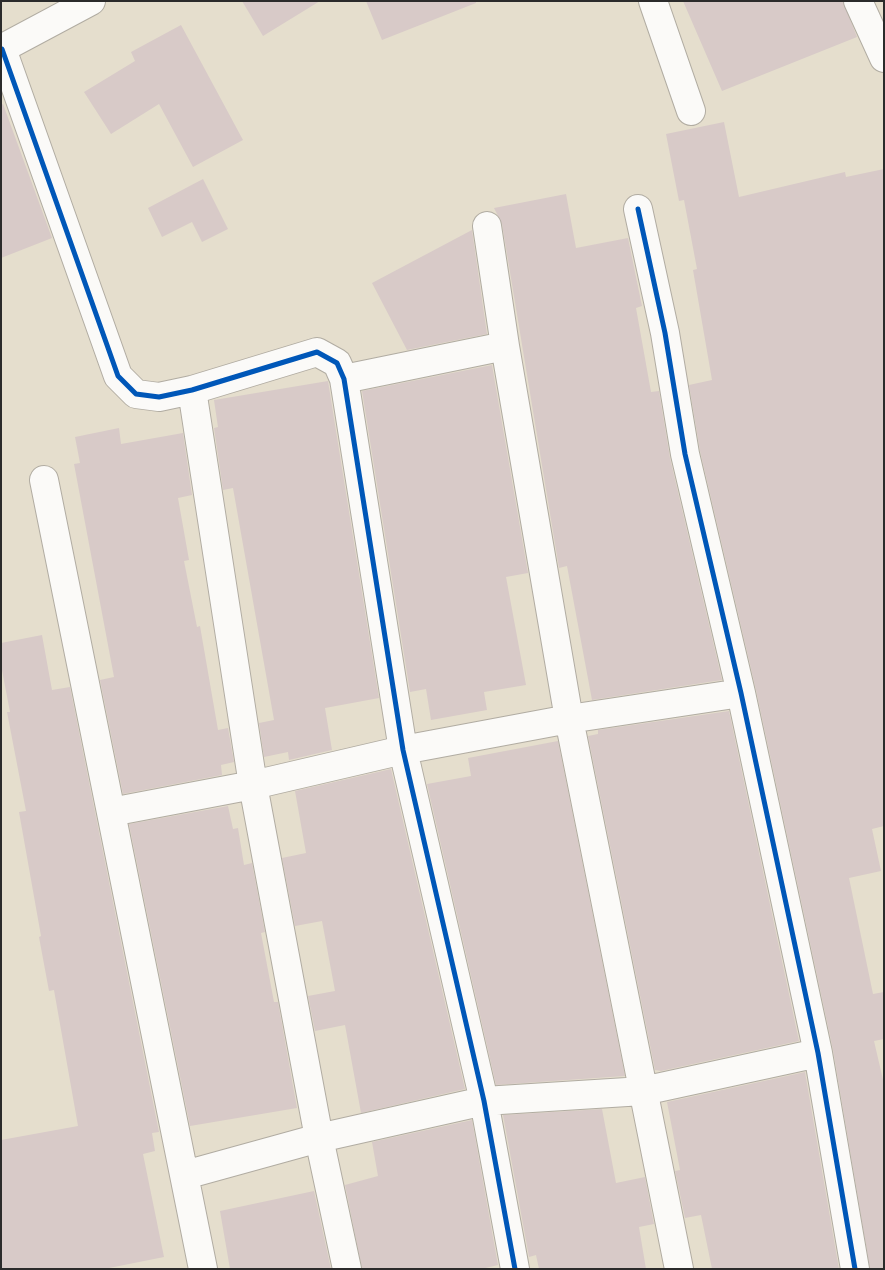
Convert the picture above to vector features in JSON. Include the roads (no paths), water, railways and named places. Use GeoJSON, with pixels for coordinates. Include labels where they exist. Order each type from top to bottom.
{"type":"FeatureCollection","features":[{"type":"Feature","properties":{"kind":"street"},"geometry":{"type":"LineString","coordinates":[[92,1],[2,49],[118,376],[136,394],[159,397],[192,390],[317,352],[336,363],[344,379],[403,750],[484,1101],[515,1269]]}},
{"type":"Feature","properties":{"kind":"street"},"geometry":{"type":"LineString","coordinates":[[652,1],[692,111]]}},
{"type":"Feature","properties":{"kind":"street"},"geometry":{"type":"LineString","coordinates":[[858,1],[884,58]]}},
{"type":"Feature","properties":{"kind":"street"},"geometry":{"type":"LineString","coordinates":[[638,209],[665,332],[685,454],[741,693],[818,1053],[855,1269]]}},
{"type":"Feature","properties":{"kind":"street"},"geometry":{"type":"LineString","coordinates":[[487,226],[505,346],[569,719],[679,1269]]}},
{"type":"Feature","properties":{"kind":"street"},"geometry":{"type":"LineString","coordinates":[[344,379],[505,346]]}},
{"type":"Feature","properties":{"kind":"street"},"geometry":{"type":"LineString","coordinates":[[192,390],[253,785],[319,1138],[347,1269]]}},
{"type":"Feature","properties":{"kind":"street"},"geometry":{"type":"LineString","coordinates":[[44,480],[203,1269]]}},
{"type":"Feature","properties":{"kind":"street"},"geometry":{"type":"LineString","coordinates":[[111,812],[253,785],[403,750],[569,719],[741,693]]}},
{"type":"Feature","properties":{"kind":"street"},"geometry":{"type":"LineString","coordinates":[[184,1176],[319,1138],[484,1101],[643,1091],[818,1053]]}}]}
